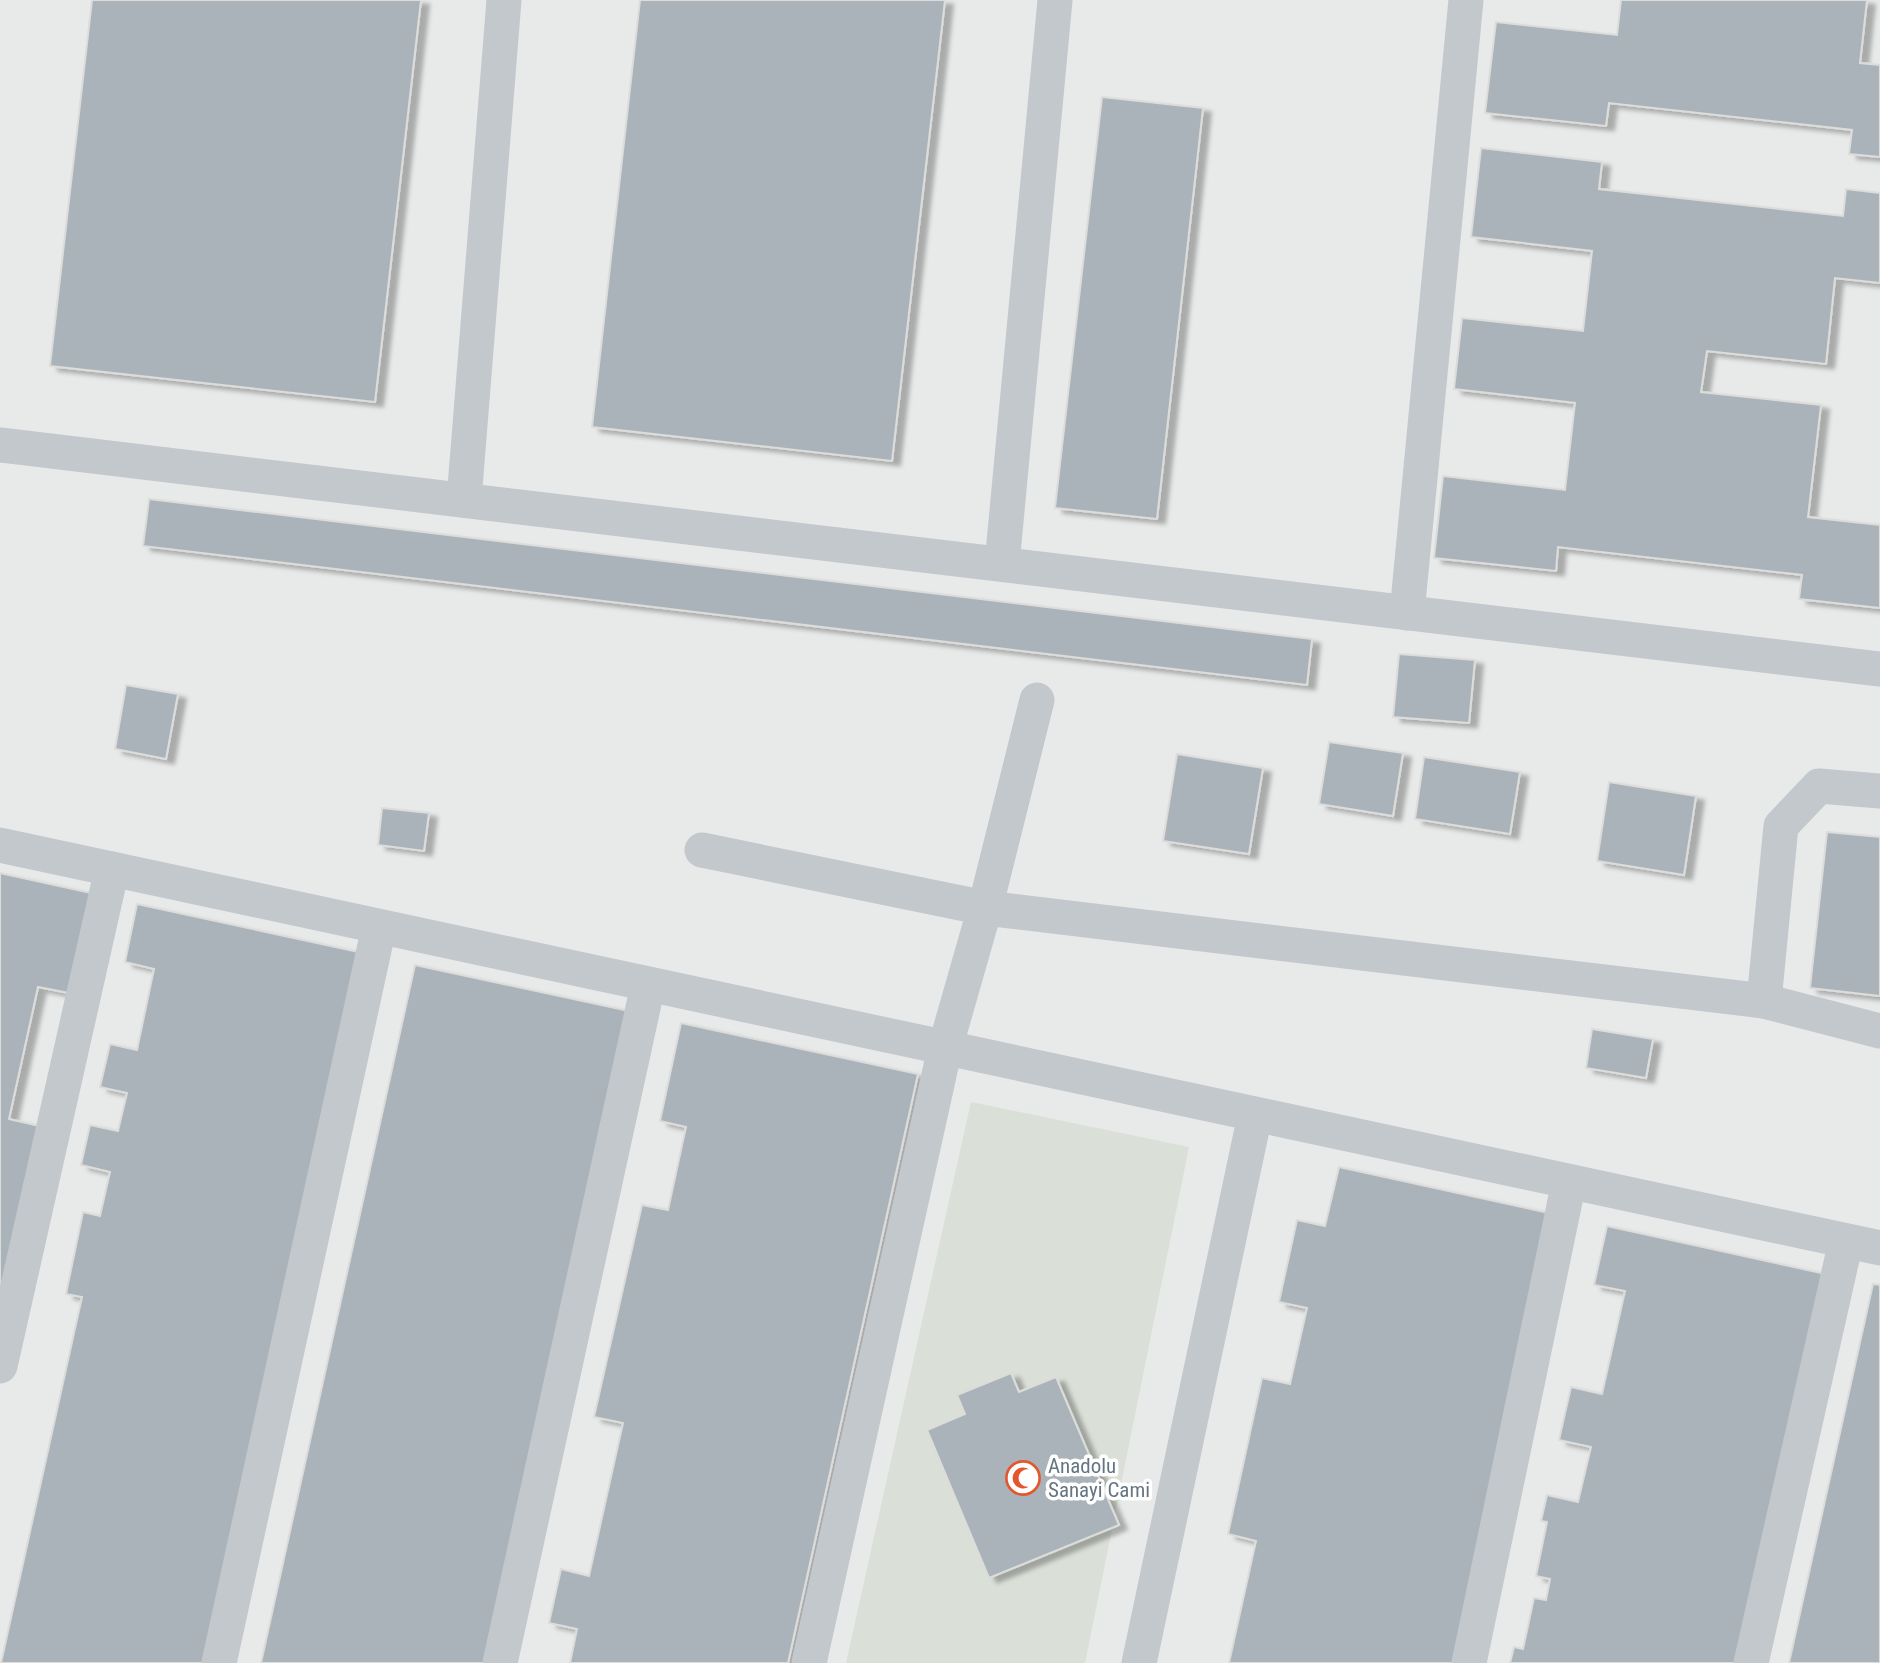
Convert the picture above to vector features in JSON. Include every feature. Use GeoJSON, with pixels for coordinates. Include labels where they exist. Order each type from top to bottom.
{"type":"FeatureCollection","features":[{"type":"Feature","properties":{"kind":"street"},"geometry":{"type":"LineString","coordinates":[[464,500],[505,0]]}},
{"type":"Feature","properties":{"kind":"street"},"geometry":{"type":"LineString","coordinates":[[1002,564],[1055,0]]}},
{"type":"Feature","properties":{"kind":"street"},"geometry":{"type":"LineString","coordinates":[[1407,613],[1466,0]]}},
{"type":"Feature","properties":{"kind":"street"},"geometry":{"type":"LineString","coordinates":[[0,445],[1880,669]]}},
{"type":"Feature","properties":{"kind":"street"},"geometry":{"type":"LineString","coordinates":[[809,1663],[945,1048],[985,908],[1037,700]]}},
{"type":"Feature","properties":{"kind":"street"},"geometry":{"type":"LineString","coordinates":[[1764,1001],[1781,826],[1819,786],[1880,791]]}},
{"type":"Feature","properties":{"kind":"street"},"geometry":{"type":"LineString","coordinates":[[0,845],[1880,1248]]}},
{"type":"Feature","properties":{"kind":"street"},"geometry":{"type":"LineString","coordinates":[[702,850],[985,908],[1764,1001],[1880,1031]]}},
{"type":"Feature","properties":{"kind":"street"},"geometry":{"type":"LineString","coordinates":[[0,1366],[112,869]]}},
{"type":"Feature","properties":{"kind":"street"},"geometry":{"type":"LineString","coordinates":[[219,1663],[379,927]]}},
{"type":"Feature","properties":{"kind":"street"},"geometry":{"type":"LineString","coordinates":[[500,1663],[648,985]]}},
{"type":"Feature","properties":{"kind":"street"},"geometry":{"type":"LineString","coordinates":[[1139,1663],[1255,1115]]}},
{"type":"Feature","properties":{"kind":"street"},"geometry":{"type":"LineString","coordinates":[[1469,1663],[1570,1182]]}},
{"type":"Feature","properties":{"kind":"street"},"geometry":{"type":"LineString","coordinates":[[1751,1663],[1846,1241]]}},
{"type":"Feature","properties":{"kind":"shaded area"},"geometry":{"type":"Polygon","coordinates":[[[0,0],[1880,0],[1880,1663],[0,1663],[0,0]]]}},
{"type":"Feature","properties":{"kind":"shaded area"},"geometry":{"type":"Polygon","coordinates":[[[971,1102],[1189,1147],[1085,1663],[846,1663],[971,1102]]]}},
{"type":"Feature","properties":{"kind":"building"},"geometry":{"type":"Polygon","coordinates":[[[92,0],[421,0],[375,402],[50,366],[92,0]]]}},
{"type":"Feature","properties":{"kind":"building"},"geometry":{"type":"Polygon","coordinates":[[[640,0],[945,0],[892,461],[592,427],[640,0]]]}},
{"type":"Feature","properties":{"kind":"building"},"geometry":{"type":"Polygon","coordinates":[[[1621,0],[1867,0],[1860,63],[1880,65],[1880,157],[1849,154],[1852,130],[1609,103],[1606,126],[1485,113],[1496,22],[1617,35],[1621,0]]]}},
{"type":"Feature","properties":{"kind":"building"},"geometry":{"type":"Polygon","coordinates":[[[1102,97],[1203,108],[1157,519],[1055,508],[1102,97]]]}},
{"type":"Feature","properties":{"kind":"building"},"geometry":{"type":"Polygon","coordinates":[[[1481,148],[1602,162],[1599,189],[1843,216],[1846,189],[1880,193],[1880,283],[1835,278],[1826,364],[1707,351],[1701,392],[1821,405],[1808,517],[1880,525],[1880,608],[1799,599],[1802,575],[1558,547],[1556,571],[1434,558],[1443,476],[1565,490],[1575,403],[1454,389],[1462,318],[1583,331],[1592,251],[1471,237],[1481,148]]]}},
{"type":"Feature","properties":{"kind":"building"},"geometry":{"type":"Polygon","coordinates":[[[149,499],[1312,639],[1307,685],[143,546],[149,499]]]}},
{"type":"Feature","properties":{"kind":"building"},"geometry":{"type":"Polygon","coordinates":[[[1399,654],[1475,660],[1469,723],[1393,717],[1399,654]]]}},
{"type":"Feature","properties":{"kind":"building"},"geometry":{"type":"Polygon","coordinates":[[[126,685],[178,694],[166,759],[115,749],[126,685]]]}},
{"type":"Feature","properties":{"kind":"building"},"geometry":{"type":"Polygon","coordinates":[[[1329,742],[1403,753],[1393,816],[1319,804],[1329,742]]]}},
{"type":"Feature","properties":{"kind":"building"},"geometry":{"type":"Polygon","coordinates":[[[1177,754],[1263,768],[1249,854],[1163,841],[1177,754]]]}},
{"type":"Feature","properties":{"kind":"building"},"geometry":{"type":"Polygon","coordinates":[[[1424,757],[1520,772],[1510,834],[1415,819],[1424,757]]]}},
{"type":"Feature","properties":{"kind":"building"},"geometry":{"type":"Polygon","coordinates":[[[1609,782],[1696,796],[1684,875],[1597,861],[1609,782]]]}},
{"type":"Feature","properties":{"kind":"building"},"geometry":{"type":"Polygon","coordinates":[[[382,808],[429,813],[424,851],[378,845],[382,808]]]}},
{"type":"Feature","properties":{"kind":"building"},"geometry":{"type":"Polygon","coordinates":[[[1827,832],[1880,837],[1880,996],[1810,988],[1827,832]]]}},
{"type":"Feature","properties":{"kind":"building"},"geometry":{"type":"Polygon","coordinates":[[[0,873],[91,893],[69,993],[38,987],[9,1119],[39,1126],[4,1287],[0,1286],[0,873]]]}},
{"type":"Feature","properties":{"kind":"building"},"geometry":{"type":"Polygon","coordinates":[[[137,904],[363,953],[207,1663],[1,1663],[82,1297],[66,1294],[83,1212],[100,1216],[110,1172],[81,1165],[90,1125],[118,1131],[127,1093],[100,1087],[110,1044],[137,1050],[154,969],[125,962],[137,904]]]}},
{"type":"Feature","properties":{"kind":"building"},"geometry":{"type":"Polygon","coordinates":[[[415,965],[629,1011],[485,1663],[261,1663],[415,965]]]}},
{"type":"Feature","properties":{"kind":"building"},"geometry":{"type":"Polygon","coordinates":[[[681,1023],[918,1074],[788,1663],[570,1663],[577,1629],[549,1623],[561,1569],[589,1576],[623,1423],[594,1417],[642,1205],[668,1210],[686,1127],[660,1121],[681,1023]]]}},
{"type":"Feature","properties":{"kind":"building"},"geometry":{"type":"Polygon","coordinates":[[[1592,1029],[1653,1039],[1646,1078],[1586,1068],[1592,1029]]]}},
{"type":"Feature","properties":{"kind":"building"},"geometry":{"type":"Polygon","coordinates":[[[1339,1167],[1558,1215],[1459,1663],[1229,1663],[1256,1541],[1228,1534],[1262,1378],[1290,1384],[1307,1308],[1279,1302],[1297,1220],[1325,1226],[1339,1167]]]}},
{"type":"Feature","properties":{"kind":"building"},"geometry":{"type":"Polygon","coordinates":[[[1607,1226],[1830,1275],[1744,1663],[1510,1663],[1514,1647],[1523,1649],[1534,1598],[1546,1600],[1550,1579],[1536,1576],[1547,1522],[1541,1521],[1547,1495],[1578,1502],[1591,1447],[1559,1440],[1571,1387],[1602,1394],[1625,1291],[1594,1285],[1607,1226]]]}},
{"type":"Feature","properties":{"kind":"building"},"geometry":{"type":"Polygon","coordinates":[[[1873,1284],[1880,1285],[1880,1663],[1789,1663],[1873,1284]]]}},
{"type":"Feature","properties":{"kind":"building","name":"Anadolu Sanayi Cami"},"geometry":{"type":"Polygon","coordinates":[[[1011,1373],[1019,1392],[1056,1377],[1119,1525],[989,1578],[927,1430],[965,1414],[957,1395],[1011,1373]]]}},
{"type":"Feature","properties":{"kind":"place","name":"Anadolu Sanayi Cami"},"geometry":{"type":"Point","coordinates":[1023,1478]}}]}
